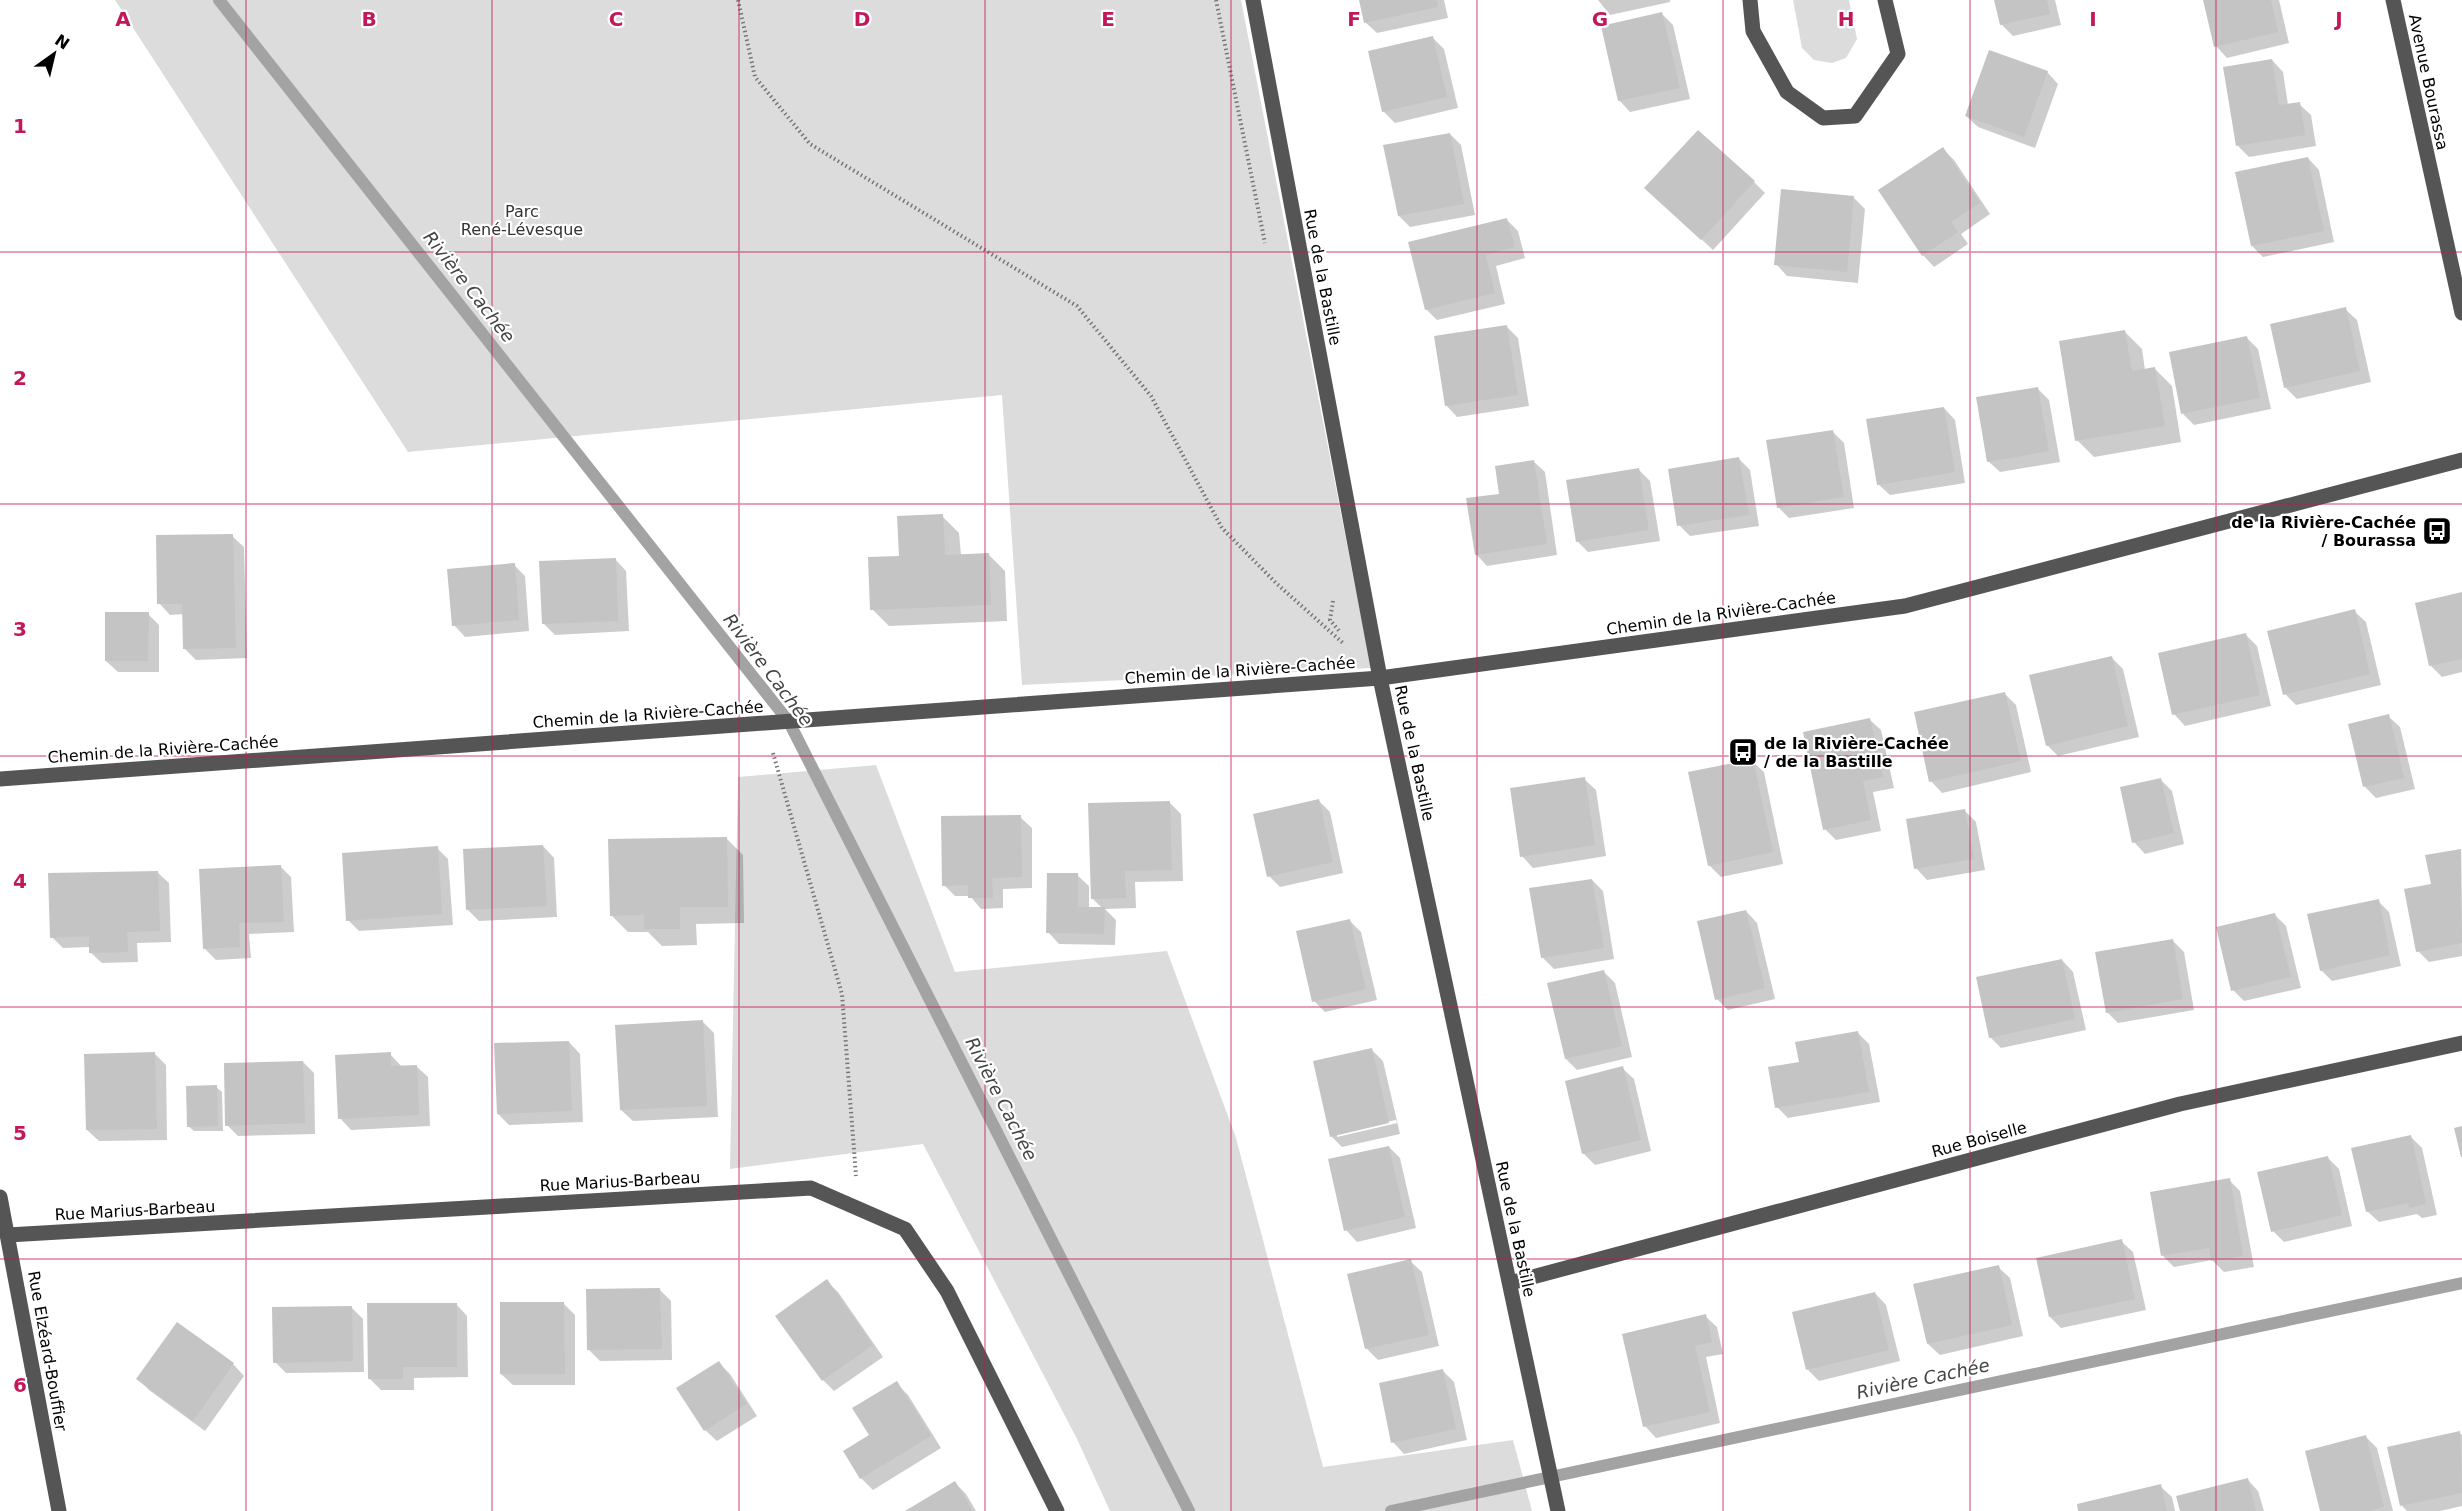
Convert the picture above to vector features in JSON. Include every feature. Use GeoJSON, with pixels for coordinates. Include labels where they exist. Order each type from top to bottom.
{"type":"FeatureCollection","features":[{"type":"Feature","properties":{"kind":"street","name":"Rue de la Bastille"},"geometry":{"type":"LineString","coordinates":[[1253,0],[1380,678],[1557,1508]]}},
{"type":"Feature","properties":{"kind":"street"},"geometry":{"type":"LineString","coordinates":[[1750,0],[1753,31],[1787,92],[1823,118],[1855,116],[1898,54],[1885,0]]}},
{"type":"Feature","properties":{"kind":"street","name":"Avenue Bourassa"},"geometry":{"type":"LineString","coordinates":[[2393,0],[2462,313]]}},
{"type":"Feature","properties":{"kind":"street","name":"Chemin de la Rivière-Cachée"},"geometry":{"type":"LineString","coordinates":[[0,779],[1380,678],[1905,606],[2462,460]]}},
{"type":"Feature","properties":{"kind":"street","name":"Rue Boiselle"},"geometry":{"type":"LineString","coordinates":[[1510,1283],[2180,1104],[2462,1043]]}},
{"type":"Feature","properties":{"kind":"street","name":"Rue Marius-Barbeau"},"geometry":{"type":"LineString","coordinates":[[8,1236],[811,1188],[905,1229],[947,1291],[1058,1511]]}},
{"type":"Feature","properties":{"kind":"street","name":"Rue Elzéard-Bouffier"},"geometry":{"type":"LineString","coordinates":[[0,1197],[59,1511]]}},
{"type":"Feature","properties":{"kind":"path"},"geometry":{"type":"LineString","coordinates":[[738,0],[755,77],[810,144],[1077,306],[1151,396],[1222,528],[1276,583],[1344,644]]}},
{"type":"Feature","properties":{"kind":"path"},"geometry":{"type":"LineString","coordinates":[[766,723],[842,994],[859,1207]]}},
{"type":"Feature","properties":{"kind":"green space","name":"Parc René-Lévesque"},"geometry":{"type":"Polygon","coordinates":[[[115,0],[1241,0],[1371,668],[1022,685],[1002,395],[408,452],[115,0]]]}},
{"type":"Feature","properties":{"kind":"green space"},"geometry":{"type":"Polygon","coordinates":[[[1793,0],[1849,0],[1857,39],[1846,58],[1832,63],[1814,60],[1802,48],[1793,0]]]}},
{"type":"Feature","properties":{"kind":"green space"},"geometry":{"type":"Polygon","coordinates":[[[876,765],[955,972],[1167,951],[1236,1138],[1323,1467],[1513,1440],[1532,1511],[1110,1511],[1077,1439],[923,1144],[730,1169],[738,777],[876,765]]]}},
{"type":"Feature","properties":{"kind":"building"},"geometry":{"type":"Polygon","coordinates":[[[1359,0],[1436,0],[1438,7],[1364,23],[1359,0]]]}},
{"type":"Feature","properties":{"kind":"building"},"geometry":{"type":"Polygon","coordinates":[[[1994,0],[2047,0],[2050,14],[2000,25],[1994,0]]]}},
{"type":"Feature","properties":{"kind":"building"},"geometry":{"type":"Polygon","coordinates":[[[2203,0],[2271,0],[2278,32],[2214,47],[2203,0]]]}},
{"type":"Feature","properties":{"kind":"building"},"geometry":{"type":"Polygon","coordinates":[[[1662,12],[1680,88],[1618,101],[1601,26],[1662,12]]]}},
{"type":"Feature","properties":{"kind":"building"},"geometry":{"type":"Polygon","coordinates":[[[1433,36],[1447,97],[1382,112],[1368,51],[1433,36]]]}},
{"type":"Feature","properties":{"kind":"building"},"geometry":{"type":"Polygon","coordinates":[[[1989,50],[2048,71],[2024,137],[1965,116],[1989,50]]]}},
{"type":"Feature","properties":{"kind":"building"},"geometry":{"type":"Polygon","coordinates":[[[2272,59],[2279,105],[2300,102],[2305,135],[2236,146],[2223,67],[2272,59]]]}},
{"type":"Feature","properties":{"kind":"building"},"geometry":{"type":"Polygon","coordinates":[[[1698,130],[1755,181],[1701,240],[1644,188],[1698,130]]]}},
{"type":"Feature","properties":{"kind":"building"},"geometry":{"type":"Polygon","coordinates":[[[1450,133],[1464,204],[1398,216],[1383,145],[1450,133]]]}},
{"type":"Feature","properties":{"kind":"building"},"geometry":{"type":"Polygon","coordinates":[[[1943,147],[1980,203],[1951,222],[1958,232],[1922,256],[1878,190],[1943,147]]]}},
{"type":"Feature","properties":{"kind":"building"},"geometry":{"type":"Polygon","coordinates":[[[2308,157],[2324,231],[2251,246],[2235,172],[2308,157]]]}},
{"type":"Feature","properties":{"kind":"building"},"geometry":{"type":"Polygon","coordinates":[[[1781,189],[1854,196],[1847,272],[1774,265],[1781,189]]]}},
{"type":"Feature","properties":{"kind":"building"},"geometry":{"type":"Polygon","coordinates":[[[1507,218],[1515,247],[1486,255],[1495,293],[1425,310],[1408,242],[1507,218]]]}},
{"type":"Feature","properties":{"kind":"building"},"geometry":{"type":"Polygon","coordinates":[[[2346,307],[2360,371],[2284,388],[2270,324],[2346,307]]]}},
{"type":"Feature","properties":{"kind":"building"},"geometry":{"type":"Polygon","coordinates":[[[1507,325],[1518,395],[1445,406],[1434,336],[1507,325]]]}},
{"type":"Feature","properties":{"kind":"building"},"geometry":{"type":"Polygon","coordinates":[[[2125,330],[2132,371],[2155,367],[2165,426],[2075,441],[2059,341],[2125,330]]]}},
{"type":"Feature","properties":{"kind":"building"},"geometry":{"type":"Polygon","coordinates":[[[2247,336],[2260,398],[2181,414],[2169,352],[2247,336]]]}},
{"type":"Feature","properties":{"kind":"building"},"geometry":{"type":"Polygon","coordinates":[[[2038,387],[2049,451],[1987,462],[1976,397],[2038,387]]]}},
{"type":"Feature","properties":{"kind":"building"},"geometry":{"type":"Polygon","coordinates":[[[1944,407],[1955,472],[1877,485],[1866,419],[1944,407]]]}},
{"type":"Feature","properties":{"kind":"building"},"geometry":{"type":"Polygon","coordinates":[[[1833,430],[1844,497],[1777,508],[1766,440],[1833,430]]]}},
{"type":"Feature","properties":{"kind":"building"},"geometry":{"type":"Polygon","coordinates":[[[1739,457],[1749,515],[1677,526],[1668,469],[1739,457]]]}},
{"type":"Feature","properties":{"kind":"building"},"geometry":{"type":"Polygon","coordinates":[[[1534,460],[1547,544],[1475,555],[1466,498],[1499,494],[1495,466],[1534,460]]]}},
{"type":"Feature","properties":{"kind":"building"},"geometry":{"type":"Polygon","coordinates":[[[1639,468],[1649,530],[1576,542],[1566,480],[1639,468]]]}},
{"type":"Feature","properties":{"kind":"building"},"geometry":{"type":"Polygon","coordinates":[[[943,514],[945,555],[989,553],[991,605],[870,610],[868,557],[899,556],[897,516],[943,514]]]}},
{"type":"Feature","properties":{"kind":"building"},"geometry":{"type":"Polygon","coordinates":[[[233,534],[236,648],[183,649],[182,604],[157,604],[156,535],[233,534]]]}},
{"type":"Feature","properties":{"kind":"building"},"geometry":{"type":"Polygon","coordinates":[[[616,558],[618,621],[542,624],[539,561],[616,558]]]}},
{"type":"Feature","properties":{"kind":"building"},"geometry":{"type":"Polygon","coordinates":[[[515,563],[519,620],[452,626],[447,569],[515,563]]]}},
{"type":"Feature","properties":{"kind":"building"},"geometry":{"type":"Polygon","coordinates":[[[2462,592],[2462,659],[2429,666],[2415,603],[2462,592]]]}},
{"type":"Feature","properties":{"kind":"building"},"geometry":{"type":"Polygon","coordinates":[[[2355,609],[2370,674],[2283,695],[2267,631],[2355,609]]]}},
{"type":"Feature","properties":{"kind":"building"},"geometry":{"type":"Polygon","coordinates":[[[105,612],[149,612],[148,661],[105,661],[105,612]]]}},
{"type":"Feature","properties":{"kind":"building"},"geometry":{"type":"Polygon","coordinates":[[[2246,633],[2260,695],[2172,715],[2158,653],[2246,633]]]}},
{"type":"Feature","properties":{"kind":"building"},"geometry":{"type":"Polygon","coordinates":[[[2112,656],[2128,726],[2046,746],[2029,675],[2112,656]]]}},
{"type":"Feature","properties":{"kind":"building"},"geometry":{"type":"Polygon","coordinates":[[[2005,692],[2021,761],[1929,782],[1914,712],[2005,692]]]}},
{"type":"Feature","properties":{"kind":"building"},"geometry":{"type":"Polygon","coordinates":[[[2389,714],[2404,778],[2363,787],[2348,724],[2389,714]]]}},
{"type":"Feature","properties":{"kind":"building"},"geometry":{"type":"Polygon","coordinates":[[[1870,718],[1883,777],[1863,781],[1871,820],[1823,830],[1803,732],[1870,718]]]}},
{"type":"Feature","properties":{"kind":"building"},"geometry":{"type":"Polygon","coordinates":[[[1753,759],[1773,852],[1708,866],[1688,772],[1753,759]]]}},
{"type":"Feature","properties":{"kind":"building"},"geometry":{"type":"Polygon","coordinates":[[[1585,777],[1595,845],[1520,857],[1510,788],[1585,777]]]}},
{"type":"Feature","properties":{"kind":"building"},"geometry":{"type":"Polygon","coordinates":[[[2161,778],[2174,833],[2132,843],[2120,787],[2161,778]]]}},
{"type":"Feature","properties":{"kind":"building"},"geometry":{"type":"Polygon","coordinates":[[[1319,799],[1333,862],[1267,877],[1253,814],[1319,799]]]}},
{"type":"Feature","properties":{"kind":"building"},"geometry":{"type":"Polygon","coordinates":[[[1170,801],[1172,870],[1125,871],[1126,898],[1091,899],[1088,803],[1170,801]]]}},
{"type":"Feature","properties":{"kind":"building"},"geometry":{"type":"Polygon","coordinates":[[[1965,809],[1974,859],[1914,869],[1906,819],[1965,809]]]}},
{"type":"Feature","properties":{"kind":"building"},"geometry":{"type":"Polygon","coordinates":[[[1021,815],[1022,877],[992,878],[993,898],[968,898],[968,885],[942,886],[941,816],[1021,815]]]}},
{"type":"Feature","properties":{"kind":"building"},"geometry":{"type":"Polygon","coordinates":[[[727,837],[728,907],[680,907],[680,929],[644,929],[644,915],[610,916],[608,839],[727,837]]]}},
{"type":"Feature","properties":{"kind":"building"},"geometry":{"type":"Polygon","coordinates":[[[543,845],[547,906],[466,910],[463,849],[543,845]]]}},
{"type":"Feature","properties":{"kind":"building"},"geometry":{"type":"Polygon","coordinates":[[[438,846],[442,914],[346,921],[342,853],[438,846]]]}},
{"type":"Feature","properties":{"kind":"building"},"geometry":{"type":"Polygon","coordinates":[[[2461,849],[2462,943],[2416,952],[2404,889],[2431,884],[2425,855],[2461,849]]]}},
{"type":"Feature","properties":{"kind":"building"},"geometry":{"type":"Polygon","coordinates":[[[281,865],[284,922],[239,923],[240,947],[203,949],[199,869],[281,865]]]}},
{"type":"Feature","properties":{"kind":"building"},"geometry":{"type":"Polygon","coordinates":[[[158,871],[160,931],[127,932],[128,952],[89,953],[89,936],[50,938],[48,873],[158,871]]]}},
{"type":"Feature","properties":{"kind":"building"},"geometry":{"type":"Polygon","coordinates":[[[1047,873],[1078,873],[1078,907],[1105,907],[1104,934],[1046,933],[1047,873]]]}},
{"type":"Feature","properties":{"kind":"building"},"geometry":{"type":"Polygon","coordinates":[[[1592,879],[1604,948],[1541,958],[1529,888],[1592,879]]]}},
{"type":"Feature","properties":{"kind":"building"},"geometry":{"type":"Polygon","coordinates":[[[2379,899],[2390,955],[2320,971],[2307,914],[2379,899]]]}},
{"type":"Feature","properties":{"kind":"building"},"geometry":{"type":"Polygon","coordinates":[[[1746,910],[1765,988],[1715,1000],[1697,921],[1746,910]]]}},
{"type":"Feature","properties":{"kind":"building"},"geometry":{"type":"Polygon","coordinates":[[[2275,913],[2291,977],[2231,991],[2216,927],[2275,913]]]}},
{"type":"Feature","properties":{"kind":"building"},"geometry":{"type":"Polygon","coordinates":[[[1350,919],[1366,989],[1312,1002],[1296,931],[1350,919]]]}},
{"type":"Feature","properties":{"kind":"building"},"geometry":{"type":"Polygon","coordinates":[[[2173,939],[2183,999],[2106,1013],[2095,952],[2173,939]]]}},
{"type":"Feature","properties":{"kind":"building"},"geometry":{"type":"Polygon","coordinates":[[[2062,959],[2075,1019],[1989,1038],[1976,977],[2062,959]]]}},
{"type":"Feature","properties":{"kind":"building"},"geometry":{"type":"Polygon","coordinates":[[[1604,970],[1622,1046],[1565,1059],[1547,983],[1604,970]]]}},
{"type":"Feature","properties":{"kind":"building"},"geometry":{"type":"Polygon","coordinates":[[[703,1020],[707,1106],[620,1110],[615,1025],[703,1020]]]}},
{"type":"Feature","properties":{"kind":"building"},"geometry":{"type":"Polygon","coordinates":[[[1858,1031],[1869,1092],[1775,1108],[1768,1067],[1799,1062],[1795,1042],[1858,1031]]]}},
{"type":"Feature","properties":{"kind":"building"},"geometry":{"type":"Polygon","coordinates":[[[569,1041],[572,1111],[497,1114],[494,1043],[569,1041]]]}},
{"type":"Feature","properties":{"kind":"building"},"geometry":{"type":"Polygon","coordinates":[[[1372,1048],[1389,1123],[1330,1137],[1313,1061],[1372,1048]]]}},
{"type":"Feature","properties":{"kind":"building"},"geometry":{"type":"Polygon","coordinates":[[[155,1052],[157,1129],[86,1130],[84,1054],[155,1052]]]}},
{"type":"Feature","properties":{"kind":"building"},"geometry":{"type":"Polygon","coordinates":[[[391,1052],[391,1066],[417,1065],[419,1115],[338,1119],[335,1055],[391,1052]]]}},
{"type":"Feature","properties":{"kind":"building"},"geometry":{"type":"Polygon","coordinates":[[[303,1061],[305,1123],[225,1126],[224,1063],[303,1061]]]}},
{"type":"Feature","properties":{"kind":"building"},"geometry":{"type":"Polygon","coordinates":[[[1623,1066],[1641,1140],[1582,1154],[1565,1081],[1623,1066]]]}},
{"type":"Feature","properties":{"kind":"building"},"geometry":{"type":"Polygon","coordinates":[[[217,1085],[218,1126],[187,1127],[186,1086],[217,1085]]]}},
{"type":"Feature","properties":{"kind":"building"},"geometry":{"type":"Polygon","coordinates":[[[2462,1126],[2462,1157],[2461,1157],[2454,1128],[2462,1126]]]}},
{"type":"Feature","properties":{"kind":"building"},"geometry":{"type":"Polygon","coordinates":[[[2411,1135],[2426,1204],[2409,1208],[2408,1203],[2366,1212],[2351,1148],[2411,1135]]]}},
{"type":"Feature","properties":{"kind":"building"},"geometry":{"type":"Polygon","coordinates":[[[1389,1146],[1405,1217],[1344,1231],[1328,1159],[1389,1146]]]}},
{"type":"Feature","properties":{"kind":"building"},"geometry":{"type":"Polygon","coordinates":[[[2328,1156],[2342,1215],[2271,1232],[2257,1172],[2328,1156]]]}},
{"type":"Feature","properties":{"kind":"building"},"geometry":{"type":"Polygon","coordinates":[[[2230,1178],[2243,1256],[2211,1261],[2209,1248],[2161,1256],[2150,1192],[2230,1178]]]}},
{"type":"Feature","properties":{"kind":"building"},"geometry":{"type":"Polygon","coordinates":[[[2122,1239],[2135,1299],[2049,1317],[2036,1258],[2122,1239]]]}},
{"type":"Feature","properties":{"kind":"building"},"geometry":{"type":"Polygon","coordinates":[[[1411,1259],[1429,1335],[1365,1349],[1347,1274],[1411,1259]]]}},
{"type":"Feature","properties":{"kind":"building"},"geometry":{"type":"Polygon","coordinates":[[[1999,1265],[2012,1325],[1927,1344],[1913,1284],[1999,1265]]]}},
{"type":"Feature","properties":{"kind":"building"},"geometry":{"type":"Polygon","coordinates":[[[827,1279],[873,1345],[822,1381],[775,1316],[827,1279]]]}},
{"type":"Feature","properties":{"kind":"building"},"geometry":{"type":"Polygon","coordinates":[[[660,1288],[662,1349],[587,1350],[586,1289],[660,1288]]]}},
{"type":"Feature","properties":{"kind":"building"},"geometry":{"type":"Polygon","coordinates":[[[1875,1292],[1889,1350],[1806,1370],[1792,1312],[1875,1292]]]}},
{"type":"Feature","properties":{"kind":"building"},"geometry":{"type":"Polygon","coordinates":[[[500,1302],[564,1302],[565,1374],[500,1374],[500,1302]]]}},
{"type":"Feature","properties":{"kind":"building"},"geometry":{"type":"Polygon","coordinates":[[[367,1303],[457,1303],[457,1367],[403,1367],[403,1379],[368,1379],[367,1303]]]}},
{"type":"Feature","properties":{"kind":"building"},"geometry":{"type":"Polygon","coordinates":[[[352,1306],[353,1361],[273,1363],[272,1307],[352,1306]]]}},
{"type":"Feature","properties":{"kind":"building"},"geometry":{"type":"Polygon","coordinates":[[[1706,1314],[1712,1342],[1695,1346],[1710,1412],[1643,1427],[1622,1334],[1706,1314]]]}},
{"type":"Feature","properties":{"kind":"building"},"geometry":{"type":"Polygon","coordinates":[[[177,1322],[234,1363],[193,1421],[136,1379],[177,1322]]]}},
{"type":"Feature","properties":{"kind":"building"},"geometry":{"type":"Polygon","coordinates":[[[719,1361],[747,1404],[704,1431],[676,1388],[719,1361]]]}},
{"type":"Feature","properties":{"kind":"building"},"geometry":{"type":"Polygon","coordinates":[[[1443,1369],[1456,1429],[1391,1443],[1379,1383],[1443,1369]]]}},
{"type":"Feature","properties":{"kind":"building"},"geometry":{"type":"Polygon","coordinates":[[[897,1381],[931,1436],[860,1479],[843,1451],[869,1435],[852,1408],[897,1381]]]}},
{"type":"Feature","properties":{"kind":"building"},"geometry":{"type":"Polygon","coordinates":[[[2460,1431],[2462,1493],[2400,1506],[2387,1447],[2460,1431]]]}},
{"type":"Feature","properties":{"kind":"building"},"geometry":{"type":"Polygon","coordinates":[[[2366,1435],[2384,1507],[2370,1511],[2320,1511],[2305,1451],[2366,1435]]]}},
{"type":"Feature","properties":{"kind":"building"},"geometry":{"type":"Polygon","coordinates":[[[2248,1478],[2256,1511],[2180,1511],[2176,1496],[2248,1478]]]}},
{"type":"Feature","properties":{"kind":"building"},"geometry":{"type":"Polygon","coordinates":[[[955,1481],[973,1511],[905,1511],[955,1481]]]}},
{"type":"Feature","properties":{"kind":"building"},"geometry":{"type":"Polygon","coordinates":[[[2161,1484],[2167,1511],[2078,1511],[2077,1504],[2161,1484]]]}},
{"type":"Feature","properties":{"kind":"waterway","name":"Rivière Cachée"},"geometry":{"type":"LineString","coordinates":[[219,0],[789,722],[1189,1511]]}},
{"type":"Feature","properties":{"kind":"waterway","name":"Rivière Cachée"},"geometry":{"type":"LineString","coordinates":[[1391,1511],[2462,1283]]}},
{"type":"Feature","properties":{"kind":"place","name":"de la Rivière-Cachée / Bourassa"},"geometry":{"type":"Point","coordinates":[2437,531]}},
{"type":"Feature","properties":{"kind":"place","name":"de la Rivière-Cachée / de la Bastille"},"geometry":{"type":"Point","coordinates":[1743,752]}}]}
